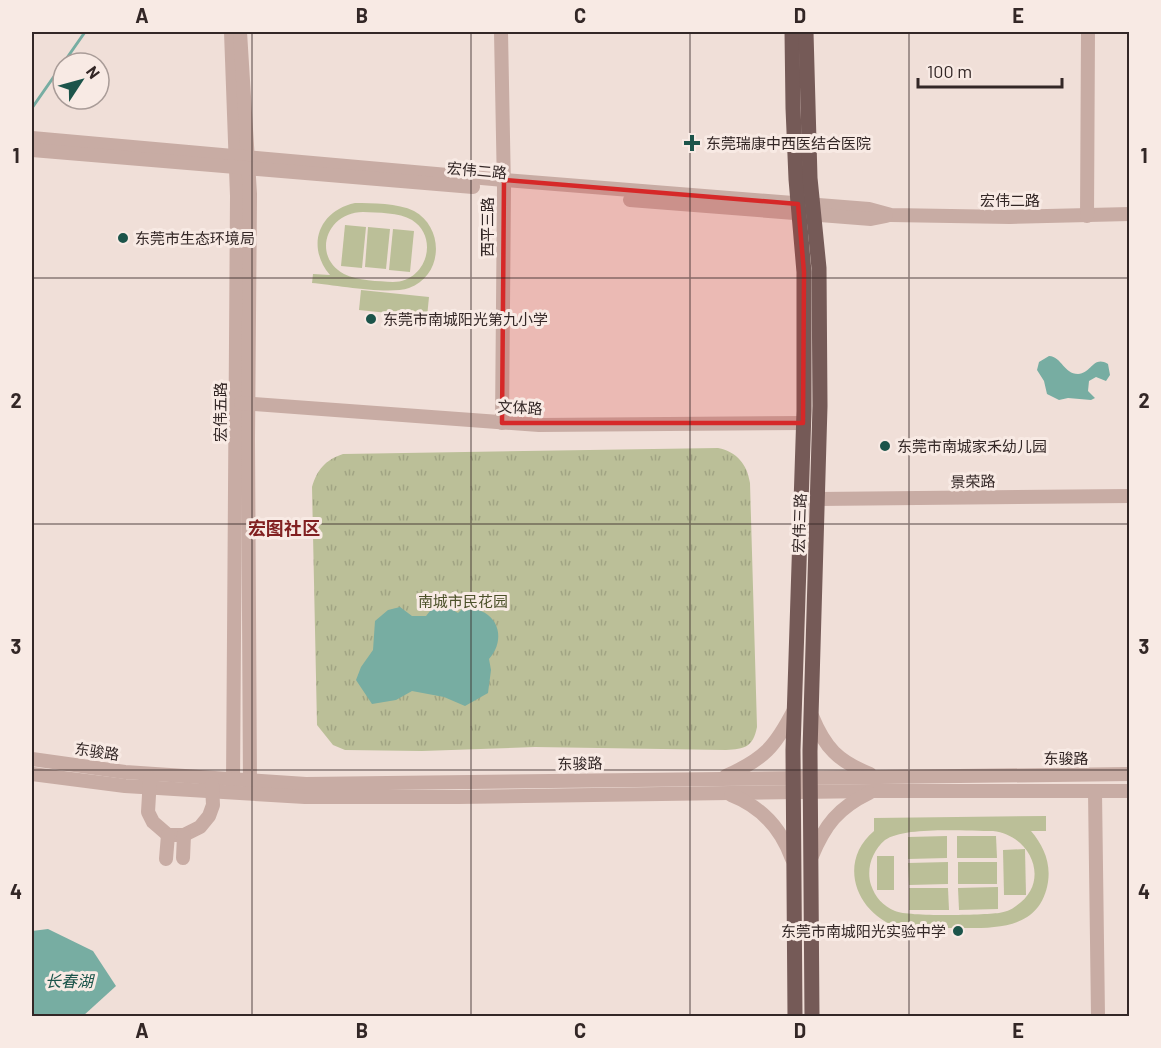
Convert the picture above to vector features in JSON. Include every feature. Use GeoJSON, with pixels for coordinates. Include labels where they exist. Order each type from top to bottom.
{"type":"FeatureCollection","features":[{"type":"Feature","properties":{"kind":"main road","name":"宏伟三路"},"geometry":{"type":"LineString","coordinates":[[792,32],[793,108],[819,291],[820,406],[810,784],[812,1017]]}},
{"type":"Feature","properties":{"kind":"main road","name":"宏伟三路"},"geometry":{"type":"LineString","coordinates":[[795,1017],[793,785],[803,423],[806,32]]}},
{"type":"Feature","properties":{"kind":"street","name":"宏伟五路"},"geometry":{"type":"LineString","coordinates":[[231,32],[243,162]]}},
{"type":"Feature","properties":{"kind":"street","name":"宏伟五路"},"geometry":{"type":"LineString","coordinates":[[233,786],[242,403],[243,162],[240,32]]}},
{"type":"Feature","properties":{"kind":"street","name":"西平三路"},"geometry":{"type":"LineString","coordinates":[[501,32],[504,185],[502,423]]}},
{"type":"Feature","properties":{"kind":"street"},"geometry":{"type":"LineString","coordinates":[[1087,216],[1088,32]]}},
{"type":"Feature","properties":{"kind":"street"},"geometry":{"type":"LineString","coordinates":[[32,138],[61,147]]}},
{"type":"Feature","properties":{"kind":"street","name":"宏伟二路"},"geometry":{"type":"LineString","coordinates":[[61,147],[806,210],[871,219],[891,215],[1087,216],[1130,214]]}},
{"type":"Feature","properties":{"kind":"street"},"geometry":{"type":"LineString","coordinates":[[32,150],[61,147]]}},
{"type":"Feature","properties":{"kind":"street","name":"宏伟五路"},"geometry":{"type":"LineString","coordinates":[[242,403],[250,787]]}},
{"type":"Feature","properties":{"kind":"street","name":"文体路"},"geometry":{"type":"LineString","coordinates":[[242,403],[539,425],[803,423]]}},
{"type":"Feature","properties":{"kind":"street","name":"景荣路"},"geometry":{"type":"LineString","coordinates":[[818,500],[1130,496]]}},
{"type":"Feature","properties":{"kind":"street"},"geometry":{"type":"LineString","coordinates":[[721,778],[759,759],[775,744],[795,708]]}},
{"type":"Feature","properties":{"kind":"street"},"geometry":{"type":"LineString","coordinates":[[811,713],[827,745],[841,759],[875,776]]}},
{"type":"Feature","properties":{"kind":"street","name":"东骏路"},"geometry":{"type":"LineString","coordinates":[[32,759],[150,780]]}},
{"type":"Feature","properties":{"kind":"street","name":"东骏路"},"geometry":{"type":"LineString","coordinates":[[32,774],[250,787],[306,784],[721,778],[793,785]]}},
{"type":"Feature","properties":{"kind":"street","name":"东骏路"},"geometry":{"type":"LineString","coordinates":[[250,787],[305,797],[458,797],[726,793],[875,776],[1130,774]]}},
{"type":"Feature","properties":{"kind":"street"},"geometry":{"type":"LineString","coordinates":[[150,780],[148,812],[153,822],[168,835],[184,836],[200,827],[209,816],[213,805],[212,784]]}},
{"type":"Feature","properties":{"kind":"street","name":"东骏路"},"geometry":{"type":"LineString","coordinates":[[810,784],[873,791],[1130,791]]}},
{"type":"Feature","properties":{"kind":"street"},"geometry":{"type":"LineString","coordinates":[[811,858],[822,832],[836,814],[855,800],[873,791]]}},
{"type":"Feature","properties":{"kind":"street"},"geometry":{"type":"LineString","coordinates":[[1095,792],[1098,1017]]}},
{"type":"Feature","properties":{"kind":"street"},"geometry":{"type":"LineString","coordinates":[[726,793],[747,801],[778,828],[794,864]]}},
{"type":"Feature","properties":{"kind":"street"},"geometry":{"type":"LineString","coordinates":[[166,859],[168,835]]}},
{"type":"Feature","properties":{"kind":"street"},"geometry":{"type":"LineString","coordinates":[[183,858],[184,836]]}},
{"type":"Feature","properties":{"kind":"highlighted area"},"geometry":{"type":"Polygon","coordinates":[[[504,180],[798,204],[804,272],[803,423],[502,423],[504,180]]]}},
{"type":"Feature","properties":{"kind":"green space"},"geometry":{"type":"Polygon","coordinates":[[[355,203],[377,203],[414,211],[424,219],[435,240],[434,263],[428,273],[420,282],[400,290],[375,290],[312,283],[313,274],[330,275],[319,253],[318,242],[325,222],[342,207],[355,203]],[[363,212],[350,214],[340,219],[332,227],[326,246],[328,257],[334,266],[344,274],[368,280],[393,282],[414,275],[421,267],[427,248],[421,228],[412,220],[401,216],[363,212]]]}},
{"type":"Feature","properties":{"kind":"green space"},"geometry":{"type":"Polygon","coordinates":[[[345,225],[366,227],[362,268],[341,266],[345,225]]]}},
{"type":"Feature","properties":{"kind":"green space"},"geometry":{"type":"Polygon","coordinates":[[[368,227],[390,229],[386,269],[365,267],[368,227]]]}},
{"type":"Feature","properties":{"kind":"green space"},"geometry":{"type":"Polygon","coordinates":[[[393,229],[414,231],[410,272],[389,270],[393,229]]]}},
{"type":"Feature","properties":{"kind":"green space"},"geometry":{"type":"Polygon","coordinates":[[[361,290],[429,297],[427,317],[359,310],[361,290]]]}},
{"type":"Feature","properties":{"kind":"green space","name":"南城市民花园"},"geometry":{"type":"Polygon","coordinates":[[[718,448],[731,452],[740,460],[750,483],[757,727],[753,739],[747,746],[726,750],[535,747],[422,751],[345,750],[333,745],[317,725],[312,487],[319,471],[331,459],[343,454],[718,448]]]}},
{"type":"Feature","properties":{"kind":"green space"},"geometry":{"type":"Polygon","coordinates":[[[1046,816],[1046,831],[1031,831],[1039,842],[1047,861],[1049,875],[1043,898],[1036,910],[1025,918],[999,926],[900,928],[885,921],[872,912],[863,900],[854,872],[856,858],[862,844],[874,831],[874,818],[1046,816]],[[936,830],[894,836],[880,844],[874,855],[869,873],[873,889],[883,904],[903,913],[962,915],[1008,911],[1027,896],[1033,885],[1035,873],[1026,850],[1018,841],[1006,834],[993,831],[936,830]]]}},
{"type":"Feature","properties":{"kind":"green space"},"geometry":{"type":"Polygon","coordinates":[[[947,836],[947,858],[908,859],[908,837],[947,836]]]}},
{"type":"Feature","properties":{"kind":"green space"},"geometry":{"type":"Polygon","coordinates":[[[957,836],[996,836],[997,858],[957,858],[957,836]]]}},
{"type":"Feature","properties":{"kind":"green space"},"geometry":{"type":"Polygon","coordinates":[[[1025,849],[1026,895],[1004,895],[1003,850],[1025,849]]]}},
{"type":"Feature","properties":{"kind":"green space"},"geometry":{"type":"Polygon","coordinates":[[[877,856],[894,856],[894,890],[877,890],[877,856]]]}},
{"type":"Feature","properties":{"kind":"green space"},"geometry":{"type":"Polygon","coordinates":[[[948,862],[948,884],[909,885],[908,863],[948,862]]]}},
{"type":"Feature","properties":{"kind":"green space"},"geometry":{"type":"Polygon","coordinates":[[[958,862],[997,862],[997,884],[958,884],[958,862]]]}},
{"type":"Feature","properties":{"kind":"green space"},"geometry":{"type":"Polygon","coordinates":[[[998,887],[998,909],[959,910],[958,888],[998,887]]]}},
{"type":"Feature","properties":{"kind":"green space"},"geometry":{"type":"Polygon","coordinates":[[[909,888],[948,888],[949,910],[909,910],[909,888]]]}},
{"type":"Feature","properties":{"kind":"water"},"geometry":{"type":"Polygon","coordinates":[[[1049,356],[1057,359],[1069,371],[1078,374],[1096,363],[1103,362],[1108,364],[1110,375],[1106,381],[1096,377],[1089,381],[1088,391],[1095,398],[1091,400],[1068,398],[1059,400],[1047,394],[1044,381],[1037,370],[1039,362],[1049,356]]]}},
{"type":"Feature","properties":{"kind":"water"},"geometry":{"type":"Polygon","coordinates":[[[438,601],[458,613],[462,609],[474,609],[488,615],[493,620],[498,640],[494,653],[489,659],[491,670],[488,693],[465,706],[444,697],[412,691],[396,700],[372,704],[356,680],[361,667],[373,650],[375,621],[388,610],[400,607],[412,616],[426,616],[438,601]]]}},
{"type":"Feature","properties":{"kind":"water","name":"长春湖"},"geometry":{"type":"Polygon","coordinates":[[[48,929],[93,951],[116,986],[83,1016],[32,1016],[32,931],[48,929]]]}},
{"type":"Feature","properties":{"kind":"waterway"},"geometry":{"type":"LineString","coordinates":[[32,108],[85,32]]}},
{"type":"Feature","properties":{"kind":"place","name":"东莞瑞康中西医结合医院"},"geometry":{"type":"Point","coordinates":[692,143]}},
{"type":"Feature","properties":{"kind":"place","name":"东莞市生态环境局"},"geometry":{"type":"Point","coordinates":[123,238]}},
{"type":"Feature","properties":{"kind":"place","name":"东莞市南城阳光第九小学"},"geometry":{"type":"Point","coordinates":[371,319]}},
{"type":"Feature","properties":{"kind":"place","name":"东莞市南城家禾幼儿园"},"geometry":{"type":"Point","coordinates":[885,446]}},
{"type":"Feature","properties":{"kind":"place","name":"东莞市南城阳光实验中学"},"geometry":{"type":"Point","coordinates":[958,931]}},
{"type":"Feature","properties":{"kind":"district","name":"宏图社区"},"geometry":{"type":"Point","coordinates":[284,528]}}]}
